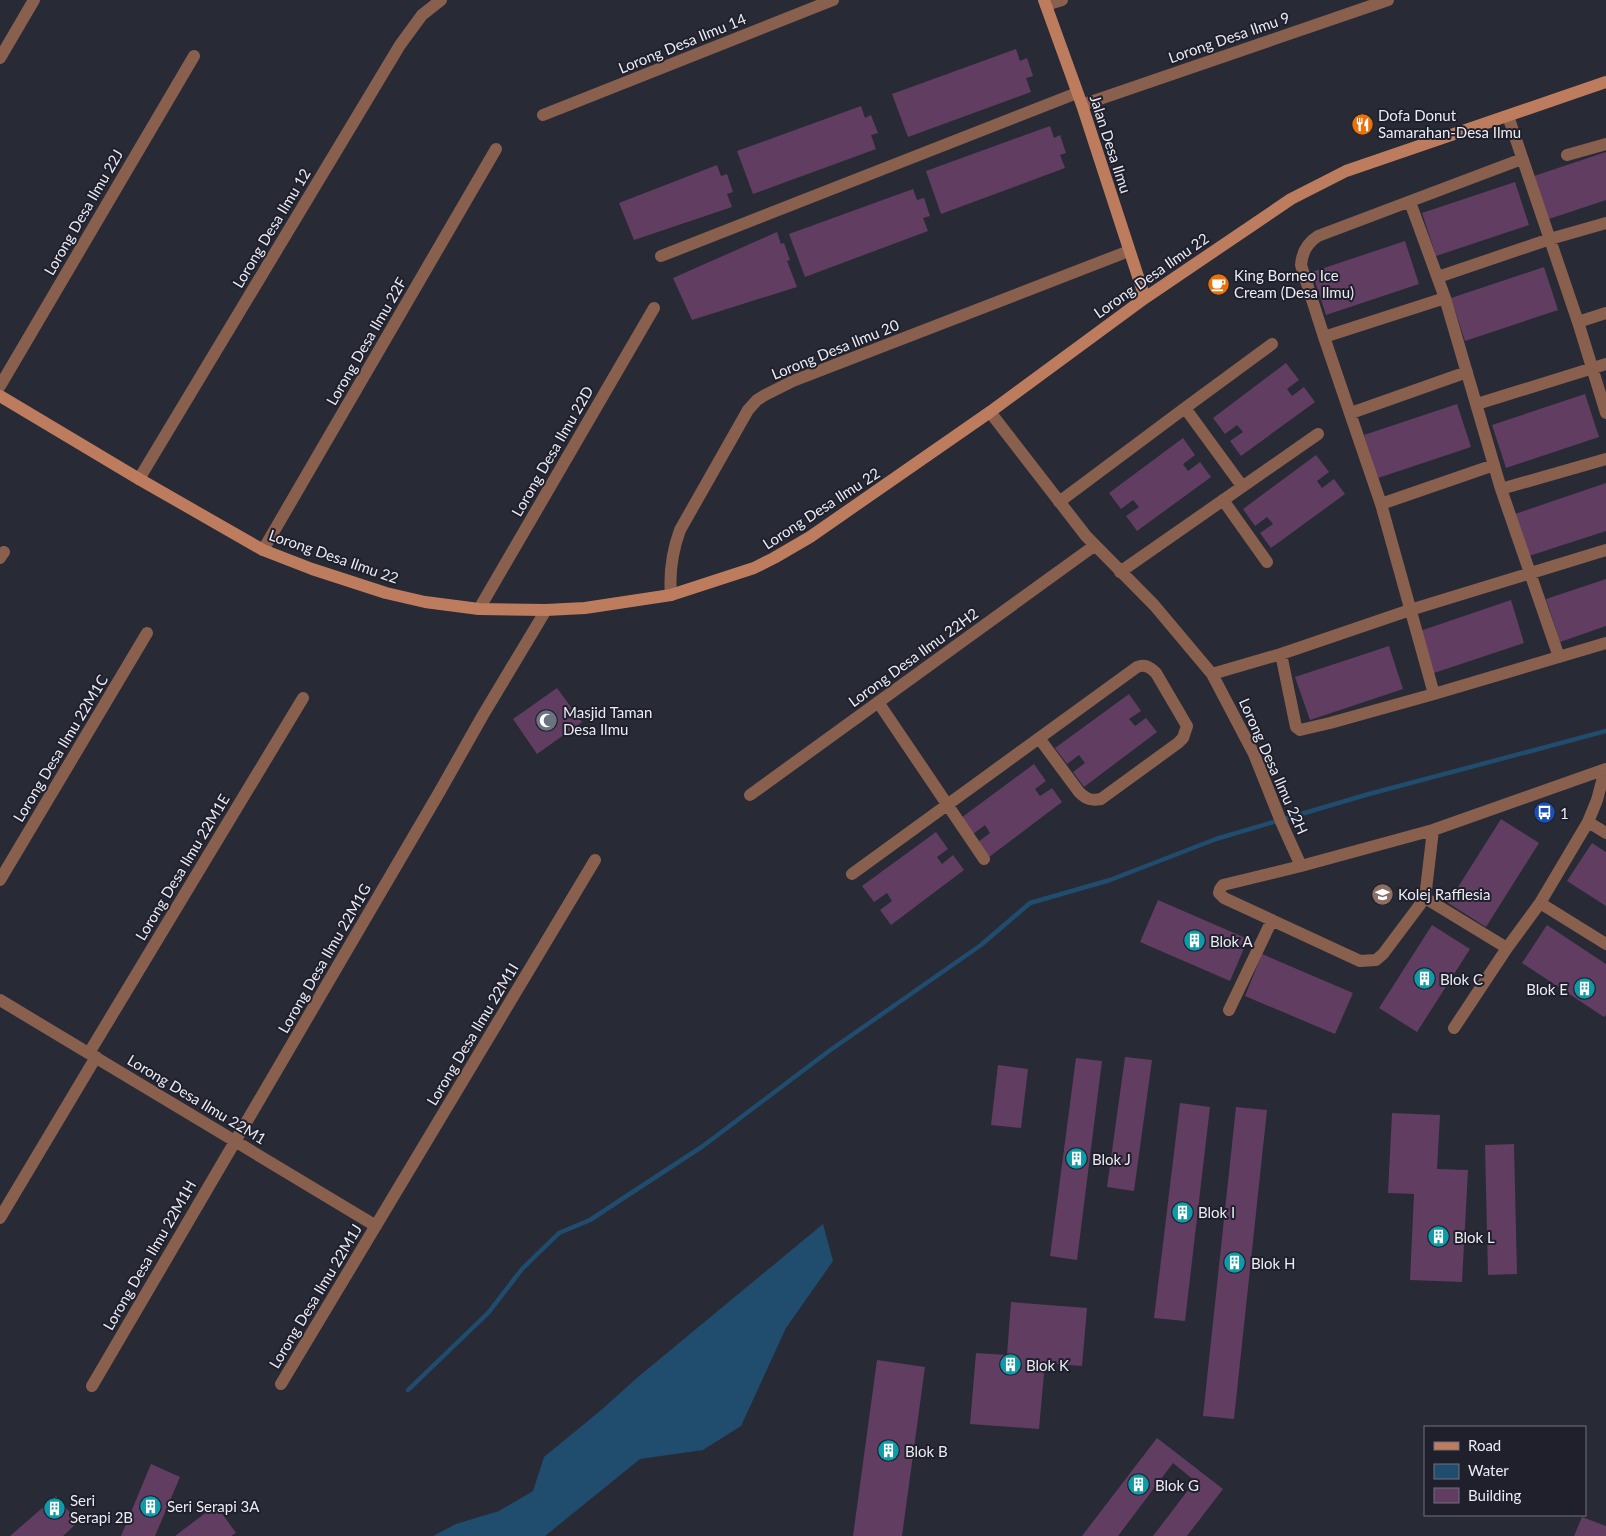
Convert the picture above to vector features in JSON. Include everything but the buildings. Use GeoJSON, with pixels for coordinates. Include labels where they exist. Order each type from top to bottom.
{"type":"FeatureCollection","features":[{"type":"Feature","properties":{"kind":"street"},"geometry":{"type":"LineString","coordinates":[[0,58],[34,0]]}},
{"type":"Feature","properties":{"kind":"street","name":"Lorong Desa Ilmu 12"},"geometry":{"type":"LineString","coordinates":[[139,480],[400,45],[422,15],[440,0]]}},
{"type":"Feature","properties":{"kind":"street","name":"Lorong Desa Ilmu 14"},"geometry":{"type":"LineString","coordinates":[[542,116],[833,0]]}},
{"type":"Feature","properties":{"kind":"street"},"geometry":{"type":"LineString","coordinates":[[1045,3],[1062,0]]}},
{"type":"Feature","properties":{"kind":"street","name":"Lorong Desa Ilmu 9"},"geometry":{"type":"LineString","coordinates":[[661,256],[1080,99],[1388,0]]}},
{"type":"Feature","properties":{"kind":"street","name":"Jalan Desa Ilmu"},"geometry":{"type":"LineString","coordinates":[[1045,3],[1080,99],[1145,298]]}},
{"type":"Feature","properties":{"kind":"street","name":"Lorong Desa Ilmu 22J"},"geometry":{"type":"LineString","coordinates":[[0,386],[194,56]]}},
{"type":"Feature","properties":{"kind":"street","name":"Lorong Desa Ilmu 22"},"geometry":{"type":"LineString","coordinates":[[0,396],[139,480],[263,550],[321,572],[386,593],[425,602],[478,609],[546,610],[584,608],[671,595],[740,573],[774,558],[840,518],[990,412],[1145,298],[1291,199],[1346,171],[1606,82]]}},
{"type":"Feature","properties":{"kind":"street"},"geometry":{"type":"LineString","coordinates":[[1508,116],[1578,322],[1606,413]]}},
{"type":"Feature","properties":{"kind":"street"},"geometry":{"type":"LineString","coordinates":[[1567,156],[1606,144]]}},
{"type":"Feature","properties":{"kind":"street","name":"Lorong Desa Ilmu 22F"},"geometry":{"type":"LineString","coordinates":[[263,550],[496,149]]}},
{"type":"Feature","properties":{"kind":"street"},"geometry":{"type":"LineString","coordinates":[[1434,694],[1380,504],[1324,337],[1301,265],[1301,258],[1308,244],[1318,236],[1522,159]]}},
{"type":"Feature","properties":{"kind":"street"},"geometry":{"type":"LineString","coordinates":[[1410,202],[1445,298],[1501,489],[1559,657]]}},
{"type":"Feature","properties":{"kind":"street"},"geometry":{"type":"LineString","coordinates":[[1438,277],[1550,239],[1606,223]]}},
{"type":"Feature","properties":{"kind":"street","name":"Lorong Desa Ilmu 20"},"geometry":{"type":"LineString","coordinates":[[671,595],[671,566],[680,530],[741,421],[757,400],[793,381],[1129,251]]}},
{"type":"Feature","properties":{"kind":"street"},"geometry":{"type":"LineString","coordinates":[[1324,337],[1445,298]]}},
{"type":"Feature","properties":{"kind":"street","name":"Lorong Desa Ilmu 22D"},"geometry":{"type":"LineString","coordinates":[[478,609],[654,308]]}},
{"type":"Feature","properties":{"kind":"street"},"geometry":{"type":"LineString","coordinates":[[1578,322],[1606,313]]}},
{"type":"Feature","properties":{"kind":"street"},"geometry":{"type":"LineString","coordinates":[[1059,502],[1272,344]]}},
{"type":"Feature","properties":{"kind":"street"},"geometry":{"type":"LineString","coordinates":[[1477,404],[1606,364]]}},
{"type":"Feature","properties":{"kind":"street"},"geometry":{"type":"LineString","coordinates":[[1351,413],[1467,372]]}},
{"type":"Feature","properties":{"kind":"street"},"geometry":{"type":"LineString","coordinates":[[1185,408],[1242,486]]}},
{"type":"Feature","properties":{"kind":"street","name":"Lorong Desa Ilmu 22H"},"geometry":{"type":"LineString","coordinates":[[990,412],[1094,546],[1165,617],[1212,674],[1265,780],[1301,866]]}},
{"type":"Feature","properties":{"kind":"street"},"geometry":{"type":"LineString","coordinates":[[1120,572],[1318,434]]}},
{"type":"Feature","properties":{"kind":"street"},"geometry":{"type":"LineString","coordinates":[[1501,489],[1606,458]]}},
{"type":"Feature","properties":{"kind":"street"},"geometry":{"type":"LineString","coordinates":[[1380,504],[1494,465]]}},
{"type":"Feature","properties":{"kind":"street"},"geometry":{"type":"LineString","coordinates":[[1223,500],[1267,562]]}},
{"type":"Feature","properties":{"kind":"street","name":"Lorong Desa Ilmu 22H2"},"geometry":{"type":"LineString","coordinates":[[750,795],[1094,546]]}},
{"type":"Feature","properties":{"kind":"street"},"geometry":{"type":"LineString","coordinates":[[1212,674],[1281,654],[1410,610],[1606,550]]}},
{"type":"Feature","properties":{"kind":"street","name":"Lorong Desa Ilmu 22M1G"},"geometry":{"type":"LineString","coordinates":[[235,1141],[546,610]]}},
{"type":"Feature","properties":{"kind":"street","name":"Lorong Desa Ilmu 22M1C"},"geometry":{"type":"LineString","coordinates":[[0,880],[147,633]]}},
{"type":"Feature","properties":{"kind":"street"},"geometry":{"type":"LineString","coordinates":[[1281,654],[1298,730],[1434,694],[1606,643]]}},
{"type":"Feature","properties":{"kind":"street"},"geometry":{"type":"LineString","coordinates":[[852,874],[946,804],[1039,738],[1141,666],[1151,668],[1156,673],[1187,726],[1183,738],[1178,743],[1096,800],[1090,800],[1079,792],[1039,738]]}},
{"type":"Feature","properties":{"kind":"street","name":"Lorong Desa Ilmu 22M1E"},"geometry":{"type":"LineString","coordinates":[[0,1218],[92,1055],[303,698]]}},
{"type":"Feature","properties":{"kind":"street"},"geometry":{"type":"LineString","coordinates":[[878,702],[984,859]]}},
{"type":"Feature","properties":{"kind":"street"},"geometry":{"type":"LineString","coordinates":[[1454,1028],[1507,948],[1540,903],[1588,822],[1597,800],[1605,769]]}},
{"type":"Feature","properties":{"kind":"street"},"geometry":{"type":"LineString","coordinates":[[1433,830],[1425,898],[1380,957],[1370,961],[1360,960],[1220,896],[1221,886],[1433,830],[1605,769]]}},
{"type":"Feature","properties":{"kind":"street"},"geometry":{"type":"LineString","coordinates":[[1588,822],[1606,833]]}},
{"type":"Feature","properties":{"kind":"street","name":"Lorong Desa Ilmu 22M1I"},"geometry":{"type":"LineString","coordinates":[[376,1226],[596,860]]}},
{"type":"Feature","properties":{"kind":"street"},"geometry":{"type":"LineString","coordinates":[[1425,898],[1507,948]]}},
{"type":"Feature","properties":{"kind":"street"},"geometry":{"type":"LineString","coordinates":[[1540,903],[1606,944]]}},
{"type":"Feature","properties":{"kind":"street"},"geometry":{"type":"LineString","coordinates":[[1229,1010],[1272,920]]}},
{"type":"Feature","properties":{"kind":"street","name":"Lorong Desa Ilmu 22M1"},"geometry":{"type":"LineString","coordinates":[[0,1000],[376,1226]]}},
{"type":"Feature","properties":{"kind":"street","name":"Lorong Desa Ilmu 22M1H"},"geometry":{"type":"LineString","coordinates":[[92,1386],[235,1141]]}},
{"type":"Feature","properties":{"kind":"street","name":"Lorong Desa Ilmu 22M1J"},"geometry":{"type":"LineString","coordinates":[[281,1384],[376,1226]]}},
{"type":"Feature","properties":{"kind":"water"},"geometry":{"type":"Polygon","coordinates":[[[823,1224],[833,1261],[786,1328],[741,1426],[703,1450],[640,1459],[545,1536],[433,1536],[456,1524],[499,1511],[533,1491],[544,1457],[823,1224]]]}},
{"type":"Feature","properties":{"kind":"waterway"},"geometry":{"type":"LineString","coordinates":[[408,1390],[489,1312],[522,1269],[559,1233],[590,1220],[703,1146],[829,1051],[981,945],[1030,903],[1110,880],[1216,839],[1369,794],[1606,731]]}},
{"type":"Feature","properties":{"kind":"place","name":"Dofa Donut Samarahan-Desa Ilmu"},"geometry":{"type":"Point","coordinates":[1362,124]}},
{"type":"Feature","properties":{"kind":"place","name":"King Borneo Ice Cream (Desa Ilmu)"},"geometry":{"type":"Point","coordinates":[1218,284]}},
{"type":"Feature","properties":{"kind":"place","name":"Masjid Taman Desa Ilmu"},"geometry":{"type":"Point","coordinates":[547,721]}},
{"type":"Feature","properties":{"kind":"place","name":"1"},"geometry":{"type":"Point","coordinates":[1544,813]}},
{"type":"Feature","properties":{"kind":"place","name":"Kolej Rafflesia"},"geometry":{"type":"Point","coordinates":[1382,894]}},
{"type":"Feature","properties":{"kind":"place","name":"Blok A"},"geometry":{"type":"Point","coordinates":[1194,941]}},
{"type":"Feature","properties":{"kind":"place","name":"Blok C"},"geometry":{"type":"Point","coordinates":[1424,979]}},
{"type":"Feature","properties":{"kind":"place","name":"Blok E"},"geometry":{"type":"Point","coordinates":[1584,989]}},
{"type":"Feature","properties":{"kind":"place","name":"Blok J"},"geometry":{"type":"Point","coordinates":[1076,1159]}},
{"type":"Feature","properties":{"kind":"place","name":"Blok I"},"geometry":{"type":"Point","coordinates":[1182,1212]}},
{"type":"Feature","properties":{"kind":"place","name":"Blok L"},"geometry":{"type":"Point","coordinates":[1438,1237]}},
{"type":"Feature","properties":{"kind":"place","name":"Blok H"},"geometry":{"type":"Point","coordinates":[1235,1263]}},
{"type":"Feature","properties":{"kind":"place","name":"Blok K"},"geometry":{"type":"Point","coordinates":[1010,1365]}},
{"type":"Feature","properties":{"kind":"place","name":"Blok B"},"geometry":{"type":"Point","coordinates":[889,1451]}},
{"type":"Feature","properties":{"kind":"place","name":"Blok G"},"geometry":{"type":"Point","coordinates":[1139,1485]}},
{"type":"Feature","properties":{"kind":"place","name":"Seri Serapi 3A"},"geometry":{"type":"Point","coordinates":[151,1506]}},
{"type":"Feature","properties":{"kind":"place","name":"Seri Serapi 2B"},"geometry":{"type":"Point","coordinates":[54,1509]}}]}
